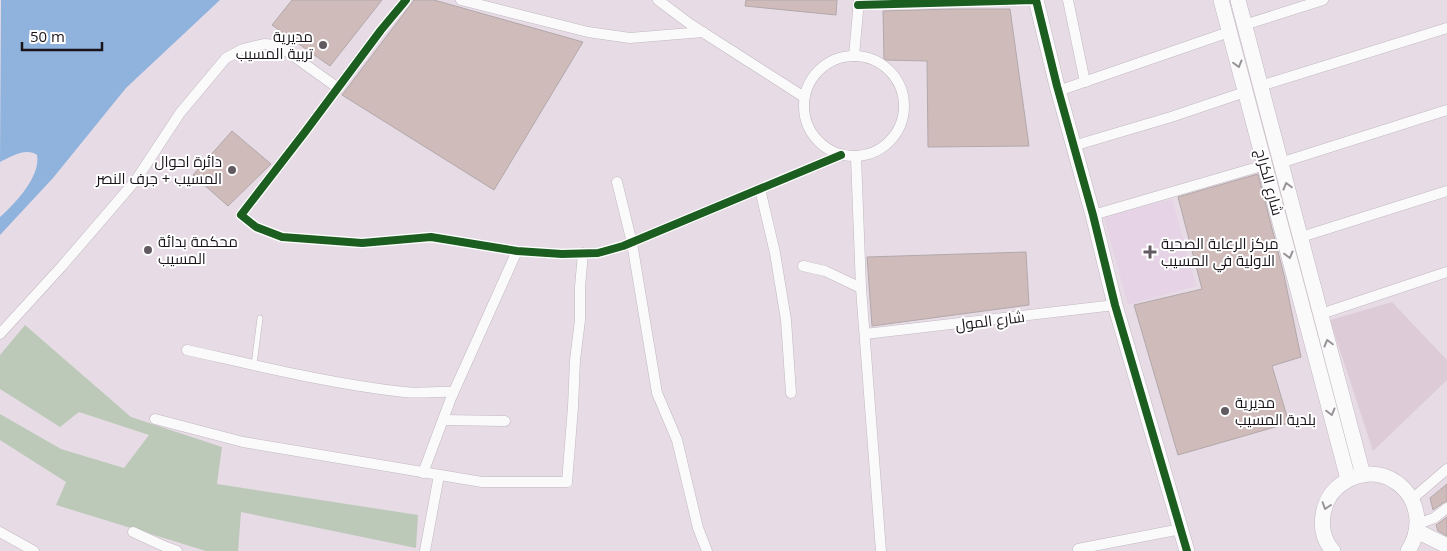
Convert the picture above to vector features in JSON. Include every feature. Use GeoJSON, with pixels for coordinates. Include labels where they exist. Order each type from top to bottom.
{"type":"FeatureCollection","features":[{"type":"Feature","properties":{"kind":"main road"},"geometry":{"type":"LineString","coordinates":[[1036,0],[1058,91],[1093,215],[1114,304],[1187,551]]}},
{"type":"Feature","properties":{"kind":"main road","name":"شارع الكراج"},"geometry":{"type":"LineString","coordinates":[[1221,0],[1265,165],[1356,477]]}},
{"type":"Feature","properties":{"kind":"main road","name":"شارع الكراج"},"geometry":{"type":"LineString","coordinates":[[1238,0],[1321,314],[1356,477]]}},
{"type":"Feature","properties":{"kind":"main road"},"geometry":{"type":"LineString","coordinates":[[1333,551],[1324,536],[1322,522],[1324,509],[1329,497],[1338,487],[1356,477],[1377,474],[1391,479],[1403,487],[1412,498],[1416,511],[1417,527],[1413,542],[1408,551]]}},
{"type":"Feature","properties":{"kind":"main road"},"geometry":{"type":"LineString","coordinates":[[1417,527],[1447,546]]}},
{"type":"Feature","properties":{"kind":"street"},"geometry":{"type":"LineString","coordinates":[[406,0],[240,215],[256,227],[282,239],[362,243],[431,237],[517,251],[562,254],[598,253],[632,243],[841,156]]}},
{"type":"Feature","properties":{"kind":"street"},"geometry":{"type":"LineString","coordinates":[[460,0],[588,32],[630,38],[703,32]]}},
{"type":"Feature","properties":{"kind":"street"},"geometry":{"type":"LineString","coordinates":[[658,0],[703,32],[804,97]]}},
{"type":"Feature","properties":{"kind":"street"},"geometry":{"type":"LineString","coordinates":[[854,56],[859,2],[1036,0]]}},
{"type":"Feature","properties":{"kind":"street"},"geometry":{"type":"LineString","coordinates":[[1068,0],[1085,82]]}},
{"type":"Feature","properties":{"kind":"street"},"geometry":{"type":"LineString","coordinates":[[1244,25],[1323,0]]}},
{"type":"Feature","properties":{"kind":"street"},"geometry":{"type":"LineString","coordinates":[[1260,86],[1447,28]]}},
{"type":"Feature","properties":{"kind":"street"},"geometry":{"type":"LineString","coordinates":[[1058,91],[1230,32]]}},
{"type":"Feature","properties":{"kind":"street"},"geometry":{"type":"LineString","coordinates":[[0,334],[136,180],[180,113],[226,58],[243,49],[264,44],[278,45],[338,88]]}},
{"type":"Feature","properties":{"kind":"street"},"geometry":{"type":"LineString","coordinates":[[854,56],[871,58],[886,67],[898,80],[904,97],[904,114],[899,131],[888,144],[880,149],[873,153],[856,157],[841,156],[829,151],[819,143],[805,122],[803,109],[808,84],[816,72],[827,63],[840,58],[854,56]]}},
{"type":"Feature","properties":{"kind":"street"},"geometry":{"type":"LineString","coordinates":[[1073,146],[1245,92]]}},
{"type":"Feature","properties":{"kind":"street"},"geometry":{"type":"LineString","coordinates":[[1280,163],[1447,110]]}},
{"type":"Feature","properties":{"kind":"street"},"geometry":{"type":"LineString","coordinates":[[856,157],[862,288],[881,551]]}},
{"type":"Feature","properties":{"kind":"street"},"geometry":{"type":"LineString","coordinates":[[1093,215],[1265,165]]}},
{"type":"Feature","properties":{"kind":"street"},"geometry":{"type":"LineString","coordinates":[[617,182],[632,243],[657,393],[678,440],[698,528],[707,551]]}},
{"type":"Feature","properties":{"kind":"street"},"geometry":{"type":"LineString","coordinates":[[760,189],[775,253],[786,320],[792,392]]}},
{"type":"Feature","properties":{"kind":"street"},"geometry":{"type":"LineString","coordinates":[[1300,237],[1447,191]]}},
{"type":"Feature","properties":{"kind":"street"},"geometry":{"type":"LineString","coordinates":[[423,473],[453,392],[517,251]]}},
{"type":"Feature","properties":{"kind":"street"},"geometry":{"type":"LineString","coordinates":[[155,419],[243,442],[423,473],[482,482],[567,482],[574,407],[575,360],[580,320],[583,253]]}},
{"type":"Feature","properties":{"kind":"street"},"geometry":{"type":"LineString","coordinates":[[803,266],[824,271],[862,288]]}},
{"type":"Feature","properties":{"kind":"street"},"geometry":{"type":"LineString","coordinates":[[1321,314],[1447,272]]}},
{"type":"Feature","properties":{"kind":"street","name":"شارع المول"},"geometry":{"type":"LineString","coordinates":[[865,334],[1114,304]]}},
{"type":"Feature","properties":{"kind":"street"},"geometry":{"type":"LineString","coordinates":[[187,350],[312,377],[380,389],[406,392],[453,392]]}},
{"type":"Feature","properties":{"kind":"street"},"geometry":{"type":"LineString","coordinates":[[443,420],[505,421]]}},
{"type":"Feature","properties":{"kind":"street"},"geometry":{"type":"LineString","coordinates":[[1412,498],[1447,469]]}},
{"type":"Feature","properties":{"kind":"street"},"geometry":{"type":"LineString","coordinates":[[425,551],[440,475]]}},
{"type":"Feature","properties":{"kind":"street"},"geometry":{"type":"LineString","coordinates":[[1417,527],[1447,508]]}},
{"type":"Feature","properties":{"kind":"street"},"geometry":{"type":"LineString","coordinates":[[1078,549],[1181,530]]}},
{"type":"Feature","properties":{"kind":"street"},"geometry":{"type":"LineString","coordinates":[[0,532],[34,551]]}},
{"type":"Feature","properties":{"kind":"street"},"geometry":{"type":"LineString","coordinates":[[133,532],[166,548],[178,551]]}},
{"type":"Feature","properties":{"kind":"lane"},"geometry":{"type":"LineString","coordinates":[[254,365],[260,318]]}},
{"type":"Feature","properties":{"kind":"shaded area","name":"مركز الرعاية الصحية الاولية في المسيب"},"geometry":{"type":"Polygon","coordinates":[[[1172,199],[1196,286],[1128,305],[1104,217],[1172,199]]]}},
{"type":"Feature","properties":{"kind":"shaded area"},"geometry":{"type":"Polygon","coordinates":[[[1392,302],[1447,360],[1447,380],[1373,451],[1330,320],[1392,302]]]}},
{"type":"Feature","properties":{"kind":"green space"},"geometry":{"type":"Polygon","coordinates":[[[25,325],[131,417],[222,447],[217,484],[418,515],[416,548],[241,512],[238,551],[206,551],[56,505],[66,482],[0,440],[0,414],[61,449],[124,468],[149,435],[79,412],[60,427],[0,389],[0,355],[25,325]]]}},
{"type":"Feature","properties":{"kind":"water"},"geometry":{"type":"Polygon","coordinates":[[[1,0],[220,0],[126,88],[53,178],[0,235],[0,217],[26,189],[35,172],[37,163],[37,155],[28,152],[23,152],[0,162],[1,0]]]}},
{"type":"Feature","properties":{"kind":"building","name":"مديرية تربية المسيب"},"geometry":{"type":"Polygon","coordinates":[[[292,0],[382,0],[330,66],[272,25],[292,0]]]}},
{"type":"Feature","properties":{"kind":"building"},"geometry":{"type":"Polygon","coordinates":[[[414,0],[434,0],[583,42],[494,190],[342,95],[414,0]]]}},
{"type":"Feature","properties":{"kind":"building"},"geometry":{"type":"Polygon","coordinates":[[[746,0],[837,0],[836,15],[745,6],[746,0]]]}},
{"type":"Feature","properties":{"kind":"building"},"geometry":{"type":"Polygon","coordinates":[[[1010,9],[1029,146],[928,147],[927,61],[884,60],[883,11],[1010,9]]]}},
{"type":"Feature","properties":{"kind":"building","name":"دائرة احوال المسيب + جرف النصر"},"geometry":{"type":"Polygon","coordinates":[[[232,131],[271,164],[228,206],[193,175],[232,131]]]}},
{"type":"Feature","properties":{"kind":"building"},"geometry":{"type":"Polygon","coordinates":[[[1258,174],[1284,275],[1301,357],[1272,366],[1289,423],[1178,455],[1134,305],[1202,289],[1178,197],[1258,174]]]}},
{"type":"Feature","properties":{"kind":"building"},"geometry":{"type":"Polygon","coordinates":[[[1026,252],[1029,305],[872,326],[867,257],[1026,252]]]}},
{"type":"Feature","properties":{"kind":"building"},"geometry":{"type":"Polygon","coordinates":[[[1447,484],[1447,501],[1433,510],[1430,498],[1447,484]]]}},
{"type":"Feature","properties":{"kind":"building"},"geometry":{"type":"Polygon","coordinates":[[[1447,517],[1447,536],[1438,531],[1436,525],[1447,517]]]}},
{"type":"Feature","properties":{"kind":"cycle path"},"geometry":{"type":"LineString","coordinates":[[406,0],[381,30],[241,215],[256,227],[282,237],[362,243],[431,237],[517,251],[562,254],[598,253],[623,246],[841,155]]}},
{"type":"Feature","properties":{"kind":"cycle path"},"geometry":{"type":"LineString","coordinates":[[858,5],[1036,0],[1115,305],[1187,551]]}},
{"type":"Feature","properties":{"kind":"place","name":"مديرية تربية المسيب"},"geometry":{"type":"Point","coordinates":[323,45]}},
{"type":"Feature","properties":{"kind":"place","name":"دائرة احوال المسيب + جرف النصر"},"geometry":{"type":"Point","coordinates":[232,170]}},
{"type":"Feature","properties":{"kind":"place","name":"محكمة بدائة المسيب"},"geometry":{"type":"Point","coordinates":[148,250]}},
{"type":"Feature","properties":{"kind":"place","name":"مركز الرعاية الصحية الاولية في المسيب"},"geometry":{"type":"Point","coordinates":[1150,252]}},
{"type":"Feature","properties":{"kind":"place","name":"مديرية بلدية المسيب"},"geometry":{"type":"Point","coordinates":[1225,411]}}]}
